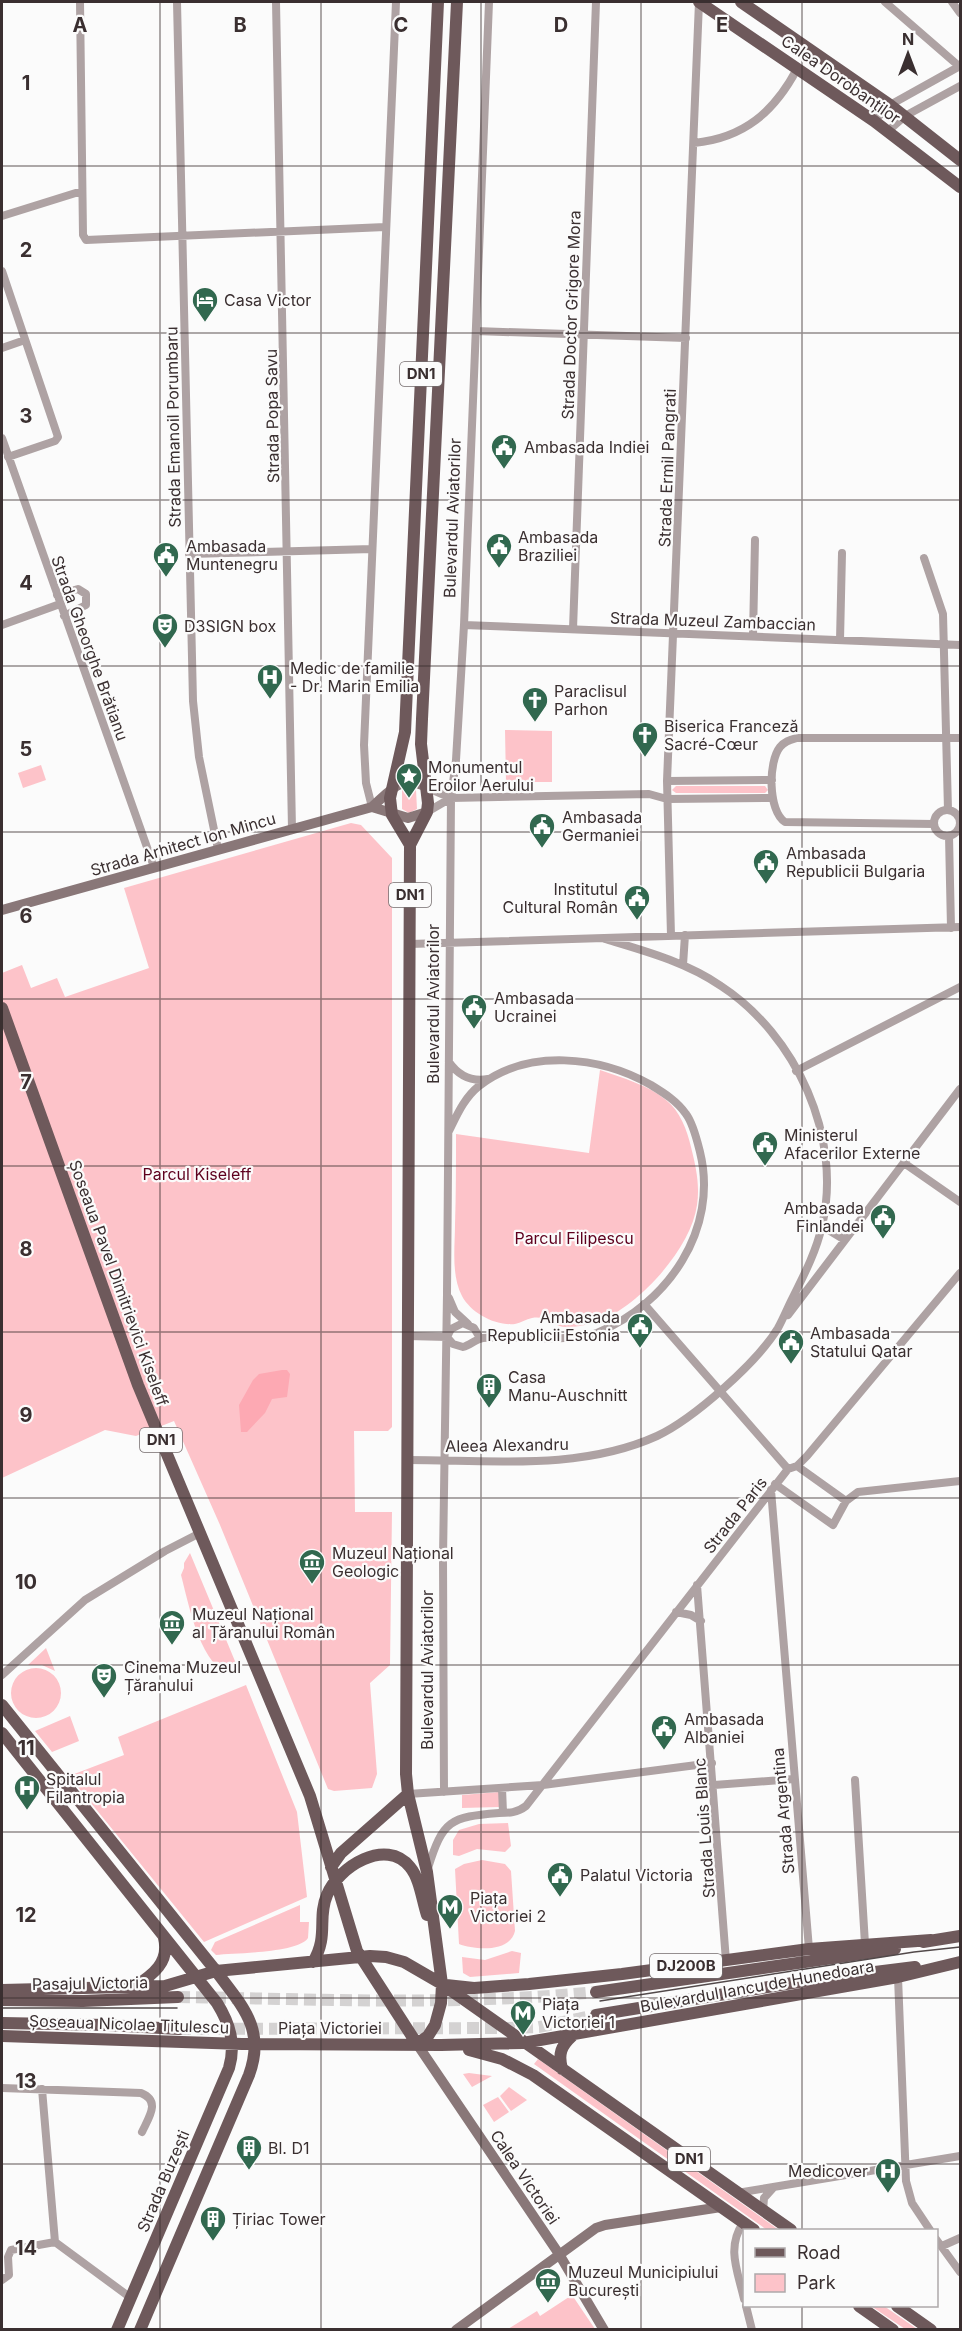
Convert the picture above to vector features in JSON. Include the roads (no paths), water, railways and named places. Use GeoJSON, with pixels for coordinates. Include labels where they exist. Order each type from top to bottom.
{"type":"FeatureCollection","features":[{"type":"Feature","properties":{"kind":"main road","name":"DN1"},"geometry":{"type":"LineString","coordinates":[[390,790],[402,747],[438,2]]}},
{"type":"Feature","properties":{"kind":"main road","name":"Bulevardul Aviatorilor"},"geometry":{"type":"LineString","coordinates":[[428,788],[422,747],[457,2]]}},
{"type":"Feature","properties":{"kind":"main road","name":"Calea Dorobanților"},"geometry":{"type":"LineString","coordinates":[[699,2],[874,121],[960,187]]}},
{"type":"Feature","properties":{"kind":"main road","name":"Calea Dorobanților"},"geometry":{"type":"LineString","coordinates":[[741,2],[890,105],[960,160]]}},
{"type":"Feature","properties":{"kind":"main road"},"geometry":{"type":"LineString","coordinates":[[410,845],[392,815],[390,790],[409,781],[428,788]]}},
{"type":"Feature","properties":{"kind":"main road","name":"DN1"},"geometry":{"type":"LineString","coordinates":[[410,845],[427,812],[428,788]]}},
{"type":"Feature","properties":{"kind":"main road","name":"Strada Arhitect Ion Mincu"},"geometry":{"type":"LineString","coordinates":[[3,909],[372,807],[390,790]]}},
{"type":"Feature","properties":{"kind":"main road"},"geometry":{"type":"LineString","coordinates":[[372,807],[392,815],[414,818],[427,812]]}},
{"type":"Feature","properties":{"kind":"main road","name":"Bulevardul Aviatorilor"},"geometry":{"type":"LineString","coordinates":[[408,1794],[406,1765],[410,845]]}},
{"type":"Feature","properties":{"kind":"main road","name":"Șoseaua Pavel Dimitrievici Kiseleff"},"geometry":{"type":"LineString","coordinates":[[2,1008],[119,1337],[310,1796],[331,1867]]}},
{"type":"Feature","properties":{"kind":"main road","name":"Piața Victoriei"},"geometry":{"type":"LineString","coordinates":[[2,1705],[216,1971],[242,2008],[252,2027],[256,2045],[523,2043]]}},
{"type":"Feature","properties":{"kind":"main road"},"geometry":{"type":"LineString","coordinates":[[2,1732],[196,1977],[226,2019],[232,2044]]}},
{"type":"Feature","properties":{"kind":"main road","name":"DN1"},"geometry":{"type":"LineString","coordinates":[[408,1794],[427,1872],[442,1984]]}},
{"type":"Feature","properties":{"kind":"main road"},"geometry":{"type":"LineString","coordinates":[[331,1867],[340,1853],[408,1794]]}},
{"type":"Feature","properties":{"kind":"main road"},"geometry":{"type":"LineString","coordinates":[[313,1962],[322,1945],[326,1899],[336,1882],[353,1865],[366,1857],[388,1856],[403,1861],[415,1874],[426,1912],[436,1935]]}},
{"type":"Feature","properties":{"kind":"main road","name":"Piața Victoriei"},"geometry":{"type":"LineString","coordinates":[[331,1867],[360,1957],[417,2044]]}},
{"type":"Feature","properties":{"kind":"main road","name":"Bulevardul Iancu de Hunedoara"},"geometry":{"type":"LineString","coordinates":[[442,1984],[480,1988],[581,1979],[809,1949],[865,1948],[960,1936]]}},
{"type":"Feature","properties":{"kind":"main road"},"geometry":{"type":"LineString","coordinates":[[133,1988],[159,1967],[165,1955],[164,1938]]}},
{"type":"Feature","properties":{"kind":"main road"},"geometry":{"type":"LineString","coordinates":[[596,1992],[865,1948]]}},
{"type":"Feature","properties":{"kind":"main road","name":"DN1"},"geometry":{"type":"LineString","coordinates":[[360,1957],[378,1956],[395,1959],[442,1984],[789,2229]]}},
{"type":"Feature","properties":{"kind":"main road"},"geometry":{"type":"LineString","coordinates":[[196,1977],[216,1971],[360,1957]]}},
{"type":"Feature","properties":{"kind":"main road"},"geometry":{"type":"LineString","coordinates":[[596,2015],[811,1980],[955,1962]]}},
{"type":"Feature","properties":{"kind":"main road","name":"Bulevardul Iancu de Hunedoara"},"geometry":{"type":"LineString","coordinates":[[523,2043],[898,1977],[955,1962]]}},
{"type":"Feature","properties":{"kind":"main road","name":"Șoseaua Nicolae Titulescu"},"geometry":{"type":"LineString","coordinates":[[2,1990],[133,1988],[174,1985],[196,1977]]}},
{"type":"Feature","properties":{"kind":"main road"},"geometry":{"type":"LineString","coordinates":[[417,2044],[428,2036],[435,2025],[441,2003],[442,1984]]}},
{"type":"Feature","properties":{"kind":"main road","name":"Pasajul Victoria"},"geometry":{"type":"LineString","coordinates":[[2,2000],[93,2001],[178,1997]]}},
{"type":"Feature","properties":{"kind":"main road"},"geometry":{"type":"LineString","coordinates":[[2,2023],[179,2029]]}},
{"type":"Feature","properties":{"kind":"main road","name":"Șoseaua Nicolae Titulescu"},"geometry":{"type":"LineString","coordinates":[[2,2036],[256,2045]]}},
{"type":"Feature","properties":{"kind":"main road"},"geometry":{"type":"LineString","coordinates":[[562,2069],[559,2057],[561,2050],[573,2036]]}},
{"type":"Feature","properties":{"kind":"main road","name":"Strada Buzești"},"geometry":{"type":"LineString","coordinates":[[117,2330],[229,2068],[232,2044]]}},
{"type":"Feature","properties":{"kind":"main road","name":"Calea Victoriei"},"geometry":{"type":"LineString","coordinates":[[417,2044],[559,2254],[604,2330]]}},
{"type":"Feature","properties":{"kind":"main road"},"geometry":{"type":"LineString","coordinates":[[140,2330],[249,2076],[256,2045]]}},
{"type":"Feature","properties":{"kind":"main road","name":"DN1"},"geometry":{"type":"LineString","coordinates":[[441,2045],[486,2054],[509,2062],[534,2075],[752,2229]]}},
{"type":"Feature","properties":{"kind":"main road"},"geometry":{"type":"LineString","coordinates":[[456,2330],[586,2233],[605,2225],[721,2207]]}},
{"type":"Feature","properties":{"kind":"main road"},"geometry":{"type":"LineString","coordinates":[[860,2307],[893,2330]]}},
{"type":"Feature","properties":{"kind":"main road"},"geometry":{"type":"LineString","coordinates":[[898,2307],[931,2330]]}},
{"type":"Feature","properties":{"kind":"street"},"geometry":{"type":"LineString","coordinates":[[80,2],[83,235],[86,240],[385,227]]}},
{"type":"Feature","properties":{"kind":"street","name":"Strada Emanoil Porumbaru"},"geometry":{"type":"LineString","coordinates":[[177,2],[195,729],[218,849]]}},
{"type":"Feature","properties":{"kind":"street","name":"Strada Popa Savu"},"geometry":{"type":"LineString","coordinates":[[276,2],[292,829]]}},
{"type":"Feature","properties":{"kind":"street"},"geometry":{"type":"LineString","coordinates":[[372,807],[366,783],[364,745],[396,2]]}},
{"type":"Feature","properties":{"kind":"street","name":"Bulevardul Aviatorilor"},"geometry":{"type":"LineString","coordinates":[[444,1792],[442,1665],[451,798],[456,760],[464,625],[489,2]]}},
{"type":"Feature","properties":{"kind":"street","name":"Strada Doctor Grigore Mora"},"geometry":{"type":"LineString","coordinates":[[573,629],[596,2]]}},
{"type":"Feature","properties":{"kind":"street","name":"Strada Ermil Pangrati"},"geometry":{"type":"LineString","coordinates":[[670,936],[667,781],[699,2]]}},
{"type":"Feature","properties":{"kind":"street"},"geometry":{"type":"LineString","coordinates":[[874,121],[890,105],[960,66],[885,2]]}},
{"type":"Feature","properties":{"kind":"street"},"geometry":{"type":"LineString","coordinates":[[952,2],[960,13]]}},
{"type":"Feature","properties":{"kind":"street"},"geometry":{"type":"LineString","coordinates":[[694,143],[712,141],[760,118],[782,96],[797,69]]}},
{"type":"Feature","properties":{"kind":"street"},"geometry":{"type":"LineString","coordinates":[[888,131],[905,117],[960,86]]}},
{"type":"Feature","properties":{"kind":"street"},"geometry":{"type":"LineString","coordinates":[[2,216],[82,191]]}},
{"type":"Feature","properties":{"kind":"street"},"geometry":{"type":"LineString","coordinates":[[2,271],[58,437],[55,441],[8,457]]}},
{"type":"Feature","properties":{"kind":"street"},"geometry":{"type":"LineString","coordinates":[[476,331],[686,338]]}},
{"type":"Feature","properties":{"kind":"street"},"geometry":{"type":"LineString","coordinates":[[2,348],[25,340]]}},
{"type":"Feature","properties":{"kind":"street","name":"Strada Gheorghe Brătianu"},"geometry":{"type":"LineString","coordinates":[[2,438],[154,867]]}},
{"type":"Feature","properties":{"kind":"street"},"geometry":{"type":"LineString","coordinates":[[753,636],[755,540]]}},
{"type":"Feature","properties":{"kind":"street"},"geometry":{"type":"LineString","coordinates":[[189,554],[372,549]]}},
{"type":"Feature","properties":{"kind":"street"},"geometry":{"type":"LineString","coordinates":[[840,640],[842,553]]}},
{"type":"Feature","properties":{"kind":"street"},"geometry":{"type":"LineString","coordinates":[[924,558],[943,614],[948,810]]}},
{"type":"Feature","properties":{"kind":"street"},"geometry":{"type":"LineString","coordinates":[[57,595],[78,589],[86,594],[86,605],[64,616]]}},
{"type":"Feature","properties":{"kind":"street"},"geometry":{"type":"LineString","coordinates":[[2,625],[60,604]]}},
{"type":"Feature","properties":{"kind":"street","name":"Strada Muzeul Zambaccian"},"geometry":{"type":"LineString","coordinates":[[464,625],[960,645]]}},
{"type":"Feature","properties":{"kind":"street"},"geometry":{"type":"LineString","coordinates":[[934,824],[790,824],[781,820],[773,798],[772,780],[777,752],[781,745],[797,738],[960,738]]}},
{"type":"Feature","properties":{"kind":"street"},"geometry":{"type":"LineString","coordinates":[[649,795],[660,789],[667,781],[772,780]]}},
{"type":"Feature","properties":{"kind":"street"},"geometry":{"type":"LineString","coordinates":[[428,788],[451,798],[649,795],[667,799],[773,798]]}},
{"type":"Feature","properties":{"kind":"street"},"geometry":{"type":"LineString","coordinates":[[427,812],[451,798]]}},
{"type":"Feature","properties":{"kind":"street"},"geometry":{"type":"LineString","coordinates":[[934,824],[940,813],[948,810]]}},
{"type":"Feature","properties":{"kind":"street"},"geometry":{"type":"LineString","coordinates":[[934,824],[939,833],[949,836],[958,831],[960,824],[958,816],[948,810]]}},
{"type":"Feature","properties":{"kind":"street"},"geometry":{"type":"LineString","coordinates":[[949,836],[951,928]]}},
{"type":"Feature","properties":{"kind":"street"},"geometry":{"type":"LineString","coordinates":[[410,944],[960,927]]}},
{"type":"Feature","properties":{"kind":"street"},"geometry":{"type":"LineString","coordinates":[[683,965],[685,935]]}},
{"type":"Feature","properties":{"kind":"street","name":"Aleea Alexandru"},"geometry":{"type":"LineString","coordinates":[[408,1460],[548,1460],[602,1453],[633,1445],[667,1430],[718,1391],[756,1356],[777,1329],[806,1270],[822,1226],[826,1190],[823,1139],[815,1110],[796,1071],[771,1034],[738,998],[721,985],[683,965],[605,939]]}},
{"type":"Feature","properties":{"kind":"street"},"geometry":{"type":"LineString","coordinates":[[796,1071],[960,987]]}},
{"type":"Feature","properties":{"kind":"street"},"geometry":{"type":"LineString","coordinates":[[408,1336],[447,1337],[453,1344],[463,1347],[480,1338],[575,1337],[594,1334],[614,1325],[644,1304],[666,1283],[679,1266],[700,1222],[705,1196],[704,1170],[698,1144],[687,1114],[668,1095],[636,1076],[599,1063],[566,1060],[525,1065],[489,1079],[471,1093],[448,1132]]}},
{"type":"Feature","properties":{"kind":"street"},"geometry":{"type":"LineString","coordinates":[[449,1061],[459,1074],[475,1080],[489,1079]]}},
{"type":"Feature","properties":{"kind":"street"},"geometry":{"type":"LineString","coordinates":[[777,1329],[960,1089]]}},
{"type":"Feature","properties":{"kind":"street"},"geometry":{"type":"LineString","coordinates":[[904,1163],[960,1202]]}},
{"type":"Feature","properties":{"kind":"street"},"geometry":{"type":"LineString","coordinates":[[822,1226],[845,1240]]}},
{"type":"Feature","properties":{"kind":"street","name":"Strada Paris"},"geometry":{"type":"LineString","coordinates":[[503,1813],[520,1810],[543,1785],[773,1487],[792,1467],[807,1456],[960,1273]]}},
{"type":"Feature","properties":{"kind":"street"},"geometry":{"type":"LineString","coordinates":[[447,1294],[455,1312],[474,1328],[480,1338]]}},
{"type":"Feature","properties":{"kind":"street"},"geometry":{"type":"LineString","coordinates":[[644,1304],[718,1391],[792,1467],[846,1500]]}},
{"type":"Feature","properties":{"kind":"street"},"geometry":{"type":"LineString","coordinates":[[447,1337],[456,1325],[468,1324]]}},
{"type":"Feature","properties":{"kind":"street"},"geometry":{"type":"LineString","coordinates":[[773,1487],[834,1525],[846,1500],[858,1491],[960,1481]]}},
{"type":"Feature","properties":{"kind":"street","name":"Strada Argentina"},"geometry":{"type":"LineString","coordinates":[[773,1487],[809,1949]]}},
{"type":"Feature","properties":{"kind":"street"},"geometry":{"type":"LineString","coordinates":[[2,1675],[85,1600],[165,1551],[200,1533]]}},
{"type":"Feature","properties":{"kind":"street","name":"Strada Louis Blanc"},"geometry":{"type":"LineString","coordinates":[[697,1585],[726,1960]]}},
{"type":"Feature","properties":{"kind":"street"},"geometry":{"type":"LineString","coordinates":[[676,1612],[691,1615],[701,1621]]}},
{"type":"Feature","properties":{"kind":"street"},"geometry":{"type":"LineString","coordinates":[[408,1794],[543,1785],[712,1763]]}},
{"type":"Feature","properties":{"kind":"street"},"geometry":{"type":"LineString","coordinates":[[714,1785],[794,1779]]}},
{"type":"Feature","properties":{"kind":"street"},"geometry":{"type":"LineString","coordinates":[[855,1780],[865,1948]]}},
{"type":"Feature","properties":{"kind":"street"},"geometry":{"type":"LineString","coordinates":[[427,1872],[440,1836],[452,1822],[471,1815],[503,1813],[502,1788]]}},
{"type":"Feature","properties":{"kind":"street"},"geometry":{"type":"LineString","coordinates":[[898,1977],[905,2165],[909,2195],[929,2229]]}},
{"type":"Feature","properties":{"kind":"street"},"geometry":{"type":"LineString","coordinates":[[2,2088],[141,2093],[150,2098],[153,2109],[142,2132]]}},
{"type":"Feature","properties":{"kind":"street"},"geometry":{"type":"LineString","coordinates":[[42,2089],[55,2242]]}},
{"type":"Feature","properties":{"kind":"street"},"geometry":{"type":"LineString","coordinates":[[737,2193],[960,2156]]}},
{"type":"Feature","properties":{"kind":"street"},"geometry":{"type":"LineString","coordinates":[[764,2211],[764,2198],[775,2187]]}},
{"type":"Feature","properties":{"kind":"street"},"geometry":{"type":"LineString","coordinates":[[743,2223],[735,2237],[733,2247],[743,2294]]}},
{"type":"Feature","properties":{"kind":"street"},"geometry":{"type":"LineString","coordinates":[[960,2238],[939,2242],[960,2271]]}},
{"type":"Feature","properties":{"kind":"street"},"geometry":{"type":"LineString","coordinates":[[5,2279],[11,2250],[55,2242],[130,2298]]}},
{"type":"Feature","properties":{"kind":"street"},"geometry":{"type":"LineString","coordinates":[[746,2307],[752,2330]]}},
{"type":"Feature","properties":{"kind":"tunnel"},"geometry":{"type":"LineString","coordinates":[[178,1997],[439,2000],[596,1992]]}},
{"type":"Feature","properties":{"kind":"tunnel"},"geometry":{"type":"LineString","coordinates":[[179,2029],[539,2027],[596,2015]]}},
{"type":"Feature","properties":{"kind":"tram line"},"geometry":{"type":"LineString","coordinates":[[600,2001],[914,1952],[960,1947]]}},
{"type":"Feature","properties":{"kind":"tram line"},"geometry":{"type":"LineString","coordinates":[[2,2008],[177,2008]]}},
{"type":"Feature","properties":{"kind":"place","name":"Casa Victor"},"geometry":{"type":"Point","coordinates":[205,323]}},
{"type":"Feature","properties":{"kind":"place","name":"Ambasada Indiei"},"geometry":{"type":"Point","coordinates":[504,470]}},
{"type":"Feature","properties":{"kind":"place","name":"Ambasada Braziliei"},"geometry":{"type":"Point","coordinates":[499,569]}},
{"type":"Feature","properties":{"kind":"place","name":"Ambasada Muntenegru"},"geometry":{"type":"Point","coordinates":[166,578]}},
{"type":"Feature","properties":{"kind":"place","name":"D3SIGN box"},"geometry":{"type":"Point","coordinates":[165,649]}},
{"type":"Feature","properties":{"kind":"place","name":"Medic de familie - Dr. Marin Emilia"},"geometry":{"type":"Point","coordinates":[270,700]}},
{"type":"Feature","properties":{"kind":"place","name":"Paraclisul Parhon"},"geometry":{"type":"Point","coordinates":[535,723]}},
{"type":"Feature","properties":{"kind":"place","name":"Biserica Franceză Sacré-Cœur"},"geometry":{"type":"Point","coordinates":[645,758]}},
{"type":"Feature","properties":{"kind":"place","name":"Monumentul Eroilor Aerului"},"geometry":{"type":"Point","coordinates":[409,799]}},
{"type":"Feature","properties":{"kind":"place","name":"Ambasada Germaniei"},"geometry":{"type":"Point","coordinates":[542,849]}},
{"type":"Feature","properties":{"kind":"place","name":"Ambasada Republicii Bulgaria"},"geometry":{"type":"Point","coordinates":[766,885]}},
{"type":"Feature","properties":{"kind":"place","name":"Institutul Cultural Român"},"geometry":{"type":"Point","coordinates":[637,921]}},
{"type":"Feature","properties":{"kind":"place","name":"Ambasada Ucrainei"},"geometry":{"type":"Point","coordinates":[474,1030]}},
{"type":"Feature","properties":{"kind":"place","name":"Ministerul Afacerilor Externe"},"geometry":{"type":"Point","coordinates":[765,1167]}},
{"type":"Feature","properties":{"kind":"place","name":"Ambasada Finlandei"},"geometry":{"type":"Point","coordinates":[883,1240]}},
{"type":"Feature","properties":{"kind":"place","name":"Ambasada Republicii Estonia"},"geometry":{"type":"Point","coordinates":[640,1349]}},
{"type":"Feature","properties":{"kind":"place","name":"Ambasada Statului Qatar"},"geometry":{"type":"Point","coordinates":[791,1365]}},
{"type":"Feature","properties":{"kind":"place","name":"Casa Manu-Auschnitt"},"geometry":{"type":"Point","coordinates":[489,1409]}},
{"type":"Feature","properties":{"kind":"place","name":"Muzeul Național Geologic"},"geometry":{"type":"Point","coordinates":[312,1585]}},
{"type":"Feature","properties":{"kind":"place","name":"Muzeul Național al Țăranului Român"},"geometry":{"type":"Point","coordinates":[172,1646]}},
{"type":"Feature","properties":{"kind":"place","name":"Cinema Muzeul Țăranului"},"geometry":{"type":"Point","coordinates":[104,1699]}},
{"type":"Feature","properties":{"kind":"place","name":"Ambasada Albaniei"},"geometry":{"type":"Point","coordinates":[664,1751]}},
{"type":"Feature","properties":{"kind":"place","name":"Spitalul Filantropia"},"geometry":{"type":"Point","coordinates":[27,1811]}},
{"type":"Feature","properties":{"kind":"place","name":"Palatul Victoria"},"geometry":{"type":"Point","coordinates":[560,1898]}},
{"type":"Feature","properties":{"kind":"place","name":"Piața Victoriei 2"},"geometry":{"type":"Point","coordinates":[450,1930]}},
{"type":"Feature","properties":{"kind":"place","name":"Piața Victoriei 1"},"geometry":{"type":"Point","coordinates":[523,2036]}},
{"type":"Feature","properties":{"kind":"place","name":"Bl. D1"},"geometry":{"type":"Point","coordinates":[249,2171]}},
{"type":"Feature","properties":{"kind":"place","name":"Medicover"},"geometry":{"type":"Point","coordinates":[888,2194]}},
{"type":"Feature","properties":{"kind":"place","name":"Țiriac Tower"},"geometry":{"type":"Point","coordinates":[213,2242]}},
{"type":"Feature","properties":{"kind":"place","name":"Muzeul Municipiului București"},"geometry":{"type":"Point","coordinates":[548,2304]}},
{"type":"Feature","properties":{"kind":"park label","name":"Parcul Kiseleff"},"geometry":{"type":"Point","coordinates":[197,1174]}},
{"type":"Feature","properties":{"kind":"park label","name":"Parcul Filipescu"},"geometry":{"type":"Point","coordinates":[574,1238]}}]}
